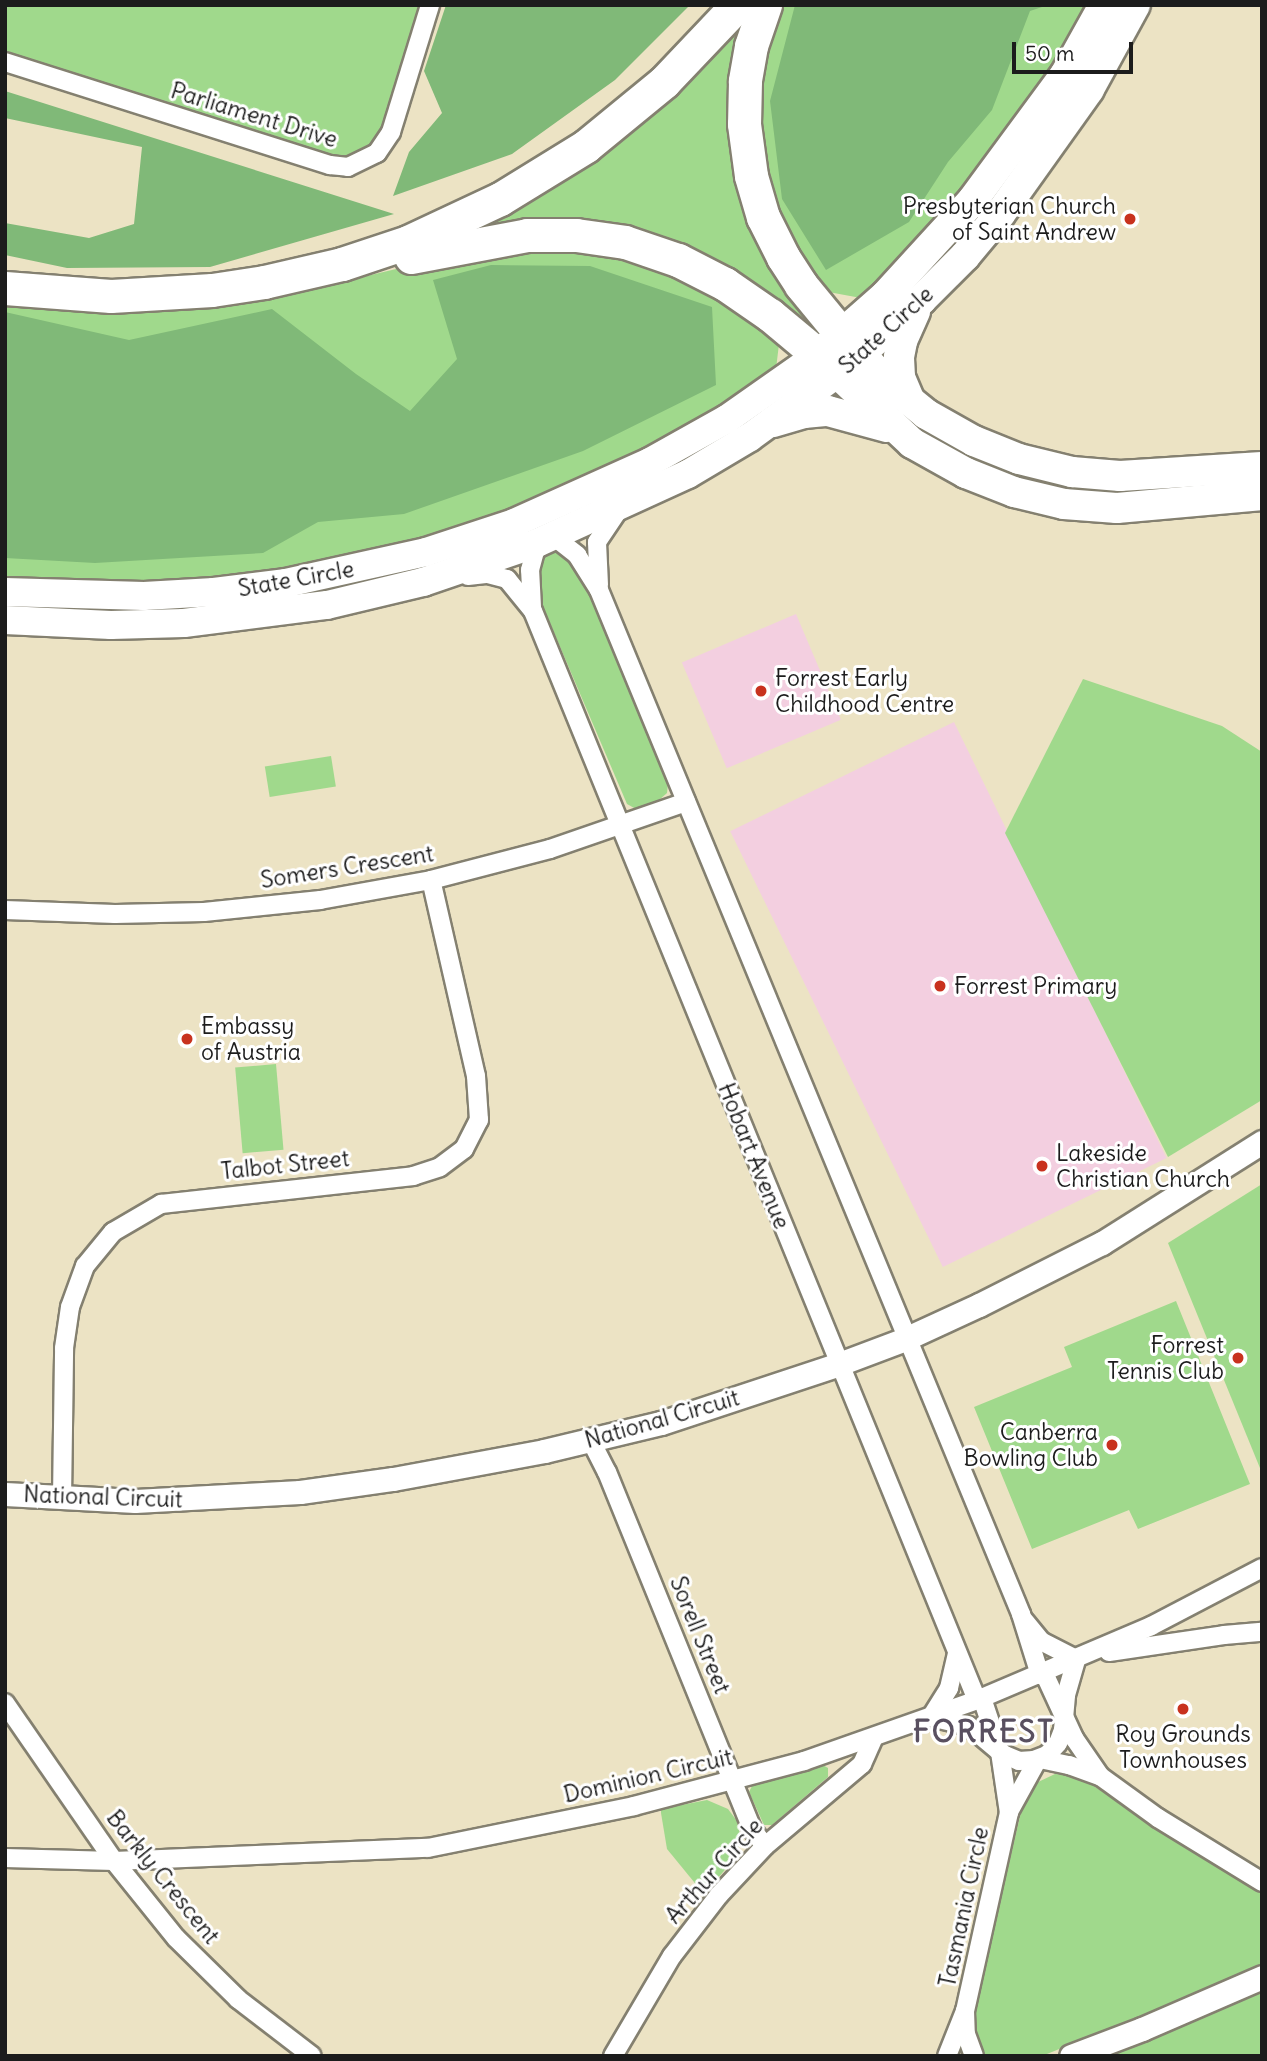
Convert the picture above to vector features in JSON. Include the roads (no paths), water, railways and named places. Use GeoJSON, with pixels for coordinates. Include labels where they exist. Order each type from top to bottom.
{"type":"FeatureCollection","features":[{"type":"Feature","properties":{"kind":"highway"},"geometry":{"type":"LineString","coordinates":[[241,286],[342,264],[408,242],[500,199],[586,146],[626,115],[700,47],[737,5]]}},
{"type":"Feature","properties":{"kind":"highway"},"geometry":{"type":"LineString","coordinates":[[765,5],[751,46],[745,81],[744,130],[751,176],[764,218],[786,263],[839,355],[895,429],[923,450],[972,477],[1056,503],[1117,508],[1262,495]]}},
{"type":"Feature","properties":{"kind":"highway","name":"State Circle"},"geometry":{"type":"LineString","coordinates":[[839,355],[921,300],[965,256],[1015,196],[1077,82],[1104,5]]}},
{"type":"Feature","properties":{"kind":"highway","name":"State Circle"},"geometry":{"type":"LineString","coordinates":[[839,355],[906,274],[1077,82],[1135,5]]}},
{"type":"Feature","properties":{"kind":"highway"},"geometry":{"type":"LineString","coordinates":[[991,178],[1015,196]]}},
{"type":"Feature","properties":{"kind":"highway"},"geometry":{"type":"LineString","coordinates":[[5,288],[111,296],[241,286],[285,286],[504,238],[552,234],[596,237],[641,246],[701,270],[839,355],[952,430],[993,450],[1063,471],[1136,477],[1262,467]]}},
{"type":"Feature","properties":{"kind":"highway"},"geometry":{"type":"LineString","coordinates":[[912,404],[900,377],[899,352],[921,300]]}},
{"type":"Feature","properties":{"kind":"highway"},"geometry":{"type":"LineString","coordinates":[[773,422],[804,412],[828,411],[895,429]]}},
{"type":"Feature","properties":{"kind":"main road","name":"State Circle"},"geometry":{"type":"LineString","coordinates":[[5,620],[111,625],[196,622],[327,605],[423,582],[622,506],[722,456],[773,422],[839,355]]}},
{"type":"Feature","properties":{"kind":"main road","name":"State Circle"},"geometry":{"type":"LineString","coordinates":[[5,592],[144,596],[240,589],[353,570],[426,552],[493,530],[575,497],[688,443],[839,355]]}},
{"type":"Feature","properties":{"kind":"main road","name":"State Circle"},"geometry":{"type":"LineString","coordinates":[[545,537],[575,497]]}},
{"type":"Feature","properties":{"kind":"main road"},"geometry":{"type":"LineString","coordinates":[[493,530],[516,528],[545,537]]}},
{"type":"Feature","properties":{"kind":"street","name":"Parliament Drive"},"geometry":{"type":"LineString","coordinates":[[5,62],[317,162],[348,167],[372,157],[391,132],[430,5]]}},
{"type":"Feature","properties":{"kind":"street"},"geometry":{"type":"LineString","coordinates":[[599,590],[597,542],[622,506]]}},
{"type":"Feature","properties":{"kind":"street"},"geometry":{"type":"LineString","coordinates":[[545,537],[578,555],[599,590],[1020,1614],[1042,1674],[1063,1718],[1100,1776]]}},
{"type":"Feature","properties":{"kind":"street","name":"Hobart Avenue"},"geometry":{"type":"LineString","coordinates":[[533,611],[530,570],[545,537]]}},
{"type":"Feature","properties":{"kind":"street","name":"Hobart Avenue"},"geometry":{"type":"LineString","coordinates":[[423,582],[484,574],[500,576],[512,582],[533,611],[957,1653],[1000,1752]]}},
{"type":"Feature","properties":{"kind":"street","name":"Somers Crescent"},"geometry":{"type":"LineString","coordinates":[[5,910],[115,914],[204,912],[320,900],[431,880],[550,849],[686,802]]}},
{"type":"Feature","properties":{"kind":"street","name":"Talbot Street"},"geometry":{"type":"LineString","coordinates":[[62,1499],[64,1348],[69,1307],[85,1266],[113,1231],[130,1219],[161,1204],[413,1176],[440,1167],[464,1149],[479,1120],[476,1076],[431,880]]}},
{"type":"Feature","properties":{"kind":"street","name":"National Circuit"},"geometry":{"type":"LineString","coordinates":[[5,1494],[135,1501],[300,1492],[393,1479],[591,1441],[661,1423],[839,1364],[905,1339],[1102,1243],[1262,1142]]}},
{"type":"Feature","properties":{"kind":"street","name":"Sorell Street"},"geometry":{"type":"LineString","coordinates":[[591,1441],[607,1472],[753,1833],[765,1846]]}},
{"type":"Feature","properties":{"kind":"street","name":"Dominion Circuit"},"geometry":{"type":"LineString","coordinates":[[5,1858],[114,1861],[428,1848],[634,1806],[733,1782],[873,1739],[979,1699],[1082,1657],[1262,1568]]}},
{"type":"Feature","properties":{"kind":"street"},"geometry":{"type":"LineString","coordinates":[[1020,1614],[1041,1642],[1082,1657],[1211,1636],[1262,1632]]}},
{"type":"Feature","properties":{"kind":"street"},"geometry":{"type":"LineString","coordinates":[[957,1653],[949,1688],[930,1717],[969,1726],[1000,1752],[1019,1761],[1039,1759],[1069,1765],[1100,1776],[1262,1882]]}},
{"type":"Feature","properties":{"kind":"street"},"geometry":{"type":"LineString","coordinates":[[1039,1759],[1058,1742],[1066,1691],[1082,1657]]}},
{"type":"Feature","properties":{"kind":"street","name":"Barkly Crescent"},"geometry":{"type":"LineString","coordinates":[[5,1703],[114,1861],[176,1938],[203,1966],[276,2031],[312,2056]]}},
{"type":"Feature","properties":{"kind":"street","name":"Arthur Circle"},"geometry":{"type":"LineString","coordinates":[[613,2056],[672,1956],[719,1895],[765,1846],[862,1764],[873,1739]]}},
{"type":"Feature","properties":{"kind":"street","name":"Tasmania Circle"},"geometry":{"type":"LineString","coordinates":[[1000,1752],[1009,1813]]}},
{"type":"Feature","properties":{"kind":"street","name":"Tasmania Circle"},"geometry":{"type":"LineString","coordinates":[[947,2056],[965,2011],[1009,1813],[1017,1793],[1039,1759]]}},
{"type":"Feature","properties":{"kind":"street"},"geometry":{"type":"LineString","coordinates":[[1071,2056],[1142,2029],[1262,1977]]}},
{"type":"Feature","properties":{"kind":"street","name":"Tasmania Circle"},"geometry":{"type":"LineString","coordinates":[[965,2011],[966,2034],[974,2056]]}},
{"type":"Feature","properties":{"kind":"place","name":"Presbyterian Church of Saint Andrew"},"geometry":{"type":"Point","coordinates":[1130,219]}},
{"type":"Feature","properties":{"kind":"place","name":"Forrest Early Childhood Centre"},"geometry":{"type":"Point","coordinates":[761,691]}},
{"type":"Feature","properties":{"kind":"place","name":"Forrest Primary"},"geometry":{"type":"Point","coordinates":[940,986]}},
{"type":"Feature","properties":{"kind":"place","name":"Embassy of Austria"},"geometry":{"type":"Point","coordinates":[187,1039]}},
{"type":"Feature","properties":{"kind":"place","name":"Lakeside Christian Church"},"geometry":{"type":"Point","coordinates":[1042,1166]}},
{"type":"Feature","properties":{"kind":"place","name":"Forrest Tennis Club"},"geometry":{"type":"Point","coordinates":[1238,1358]}},
{"type":"Feature","properties":{"kind":"place","name":"Canberra Bowling Club"},"geometry":{"type":"Point","coordinates":[1112,1445]}},
{"type":"Feature","properties":{"kind":"place","name":"Roy Grounds Townhouses"},"geometry":{"type":"Point","coordinates":[1183,1709]}},
{"type":"Feature","properties":{"kind":"district","name":"FORREST"},"geometry":{"type":"Point","coordinates":[984,1731]}}]}
